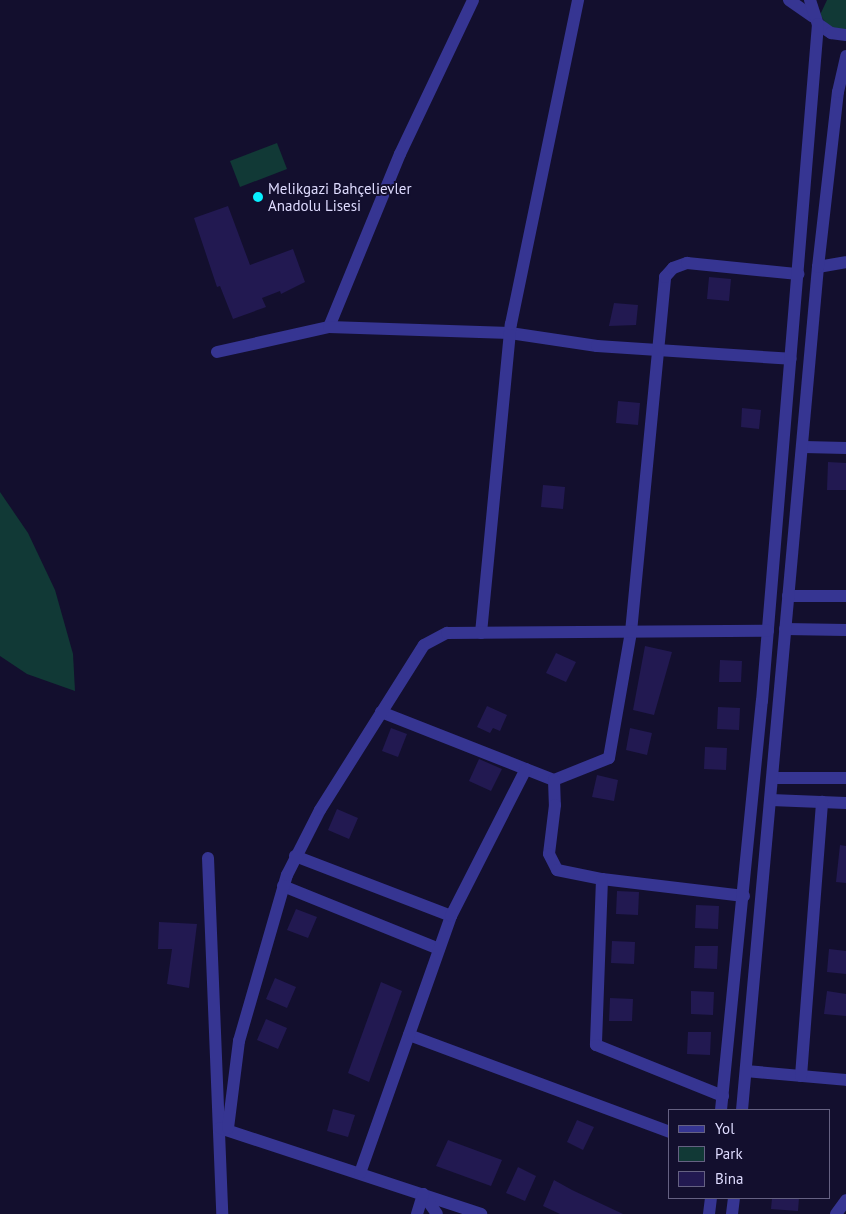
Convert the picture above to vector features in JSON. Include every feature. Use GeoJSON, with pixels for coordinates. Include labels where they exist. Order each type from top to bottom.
{"type":"FeatureCollection","features":[{"type":"Feature","properties":{"kind":"street"},"geometry":{"type":"LineString","coordinates":[[328,327],[400,154],[473,0]]}},
{"type":"Feature","properties":{"kind":"street"},"geometry":{"type":"LineString","coordinates":[[481,633],[510,333],[578,0]]}},
{"type":"Feature","properties":{"kind":"street"},"geometry":{"type":"LineString","coordinates":[[789,0],[831,33],[846,35]]}},
{"type":"Feature","properties":{"kind":"street"},"geometry":{"type":"LineString","coordinates":[[721,1109],[744,896],[798,274],[816,21],[810,0]]}},
{"type":"Feature","properties":{"kind":"street"},"geometry":{"type":"LineString","coordinates":[[742,1109],[788,596],[804,447],[818,267],[838,92],[846,56]]}},
{"type":"Feature","properties":{"kind":"street"},"geometry":{"type":"LineString","coordinates":[[818,267],[846,262]]}},
{"type":"Feature","properties":{"kind":"street"},"geometry":{"type":"LineString","coordinates":[[381,712],[554,780],[609,758],[631,632],[663,283],[678,266],[798,274]]}},
{"type":"Feature","properties":{"kind":"street"},"geometry":{"type":"LineString","coordinates":[[217,352],[328,327],[510,333],[597,346],[791,359]]}},
{"type":"Feature","properties":{"kind":"street"},"geometry":{"type":"LineString","coordinates":[[804,447],[846,448]]}},
{"type":"Feature","properties":{"kind":"street"},"geometry":{"type":"LineString","coordinates":[[788,596],[846,596]]}},
{"type":"Feature","properties":{"kind":"street"},"geometry":{"type":"LineString","coordinates":[[786,629],[846,630]]}},
{"type":"Feature","properties":{"kind":"street"},"geometry":{"type":"LineString","coordinates":[[223,1128],[238,1041],[283,886],[295,856],[381,712],[430,640],[447,633],[768,631]]}},
{"type":"Feature","properties":{"kind":"street"},"geometry":{"type":"LineString","coordinates":[[360,1173],[451,916],[526,769]]}},
{"type":"Feature","properties":{"kind":"street"},"geometry":{"type":"LineString","coordinates":[[773,778],[846,778]]}},
{"type":"Feature","properties":{"kind":"street"},"geometry":{"type":"LineString","coordinates":[[554,780],[552,864],[561,871],[602,879],[744,896]]}},
{"type":"Feature","properties":{"kind":"street"},"geometry":{"type":"LineString","coordinates":[[771,800],[846,803]]}},
{"type":"Feature","properties":{"kind":"street"},"geometry":{"type":"LineString","coordinates":[[801,1076],[822,802]]}},
{"type":"Feature","properties":{"kind":"street"},"geometry":{"type":"LineString","coordinates":[[295,856],[451,916]]}},
{"type":"Feature","properties":{"kind":"street"},"geometry":{"type":"LineString","coordinates":[[208,858],[223,1128],[222,1214]]}},
{"type":"Feature","properties":{"kind":"street"},"geometry":{"type":"LineString","coordinates":[[602,879],[596,1045],[723,1096]]}},
{"type":"Feature","properties":{"kind":"street"},"geometry":{"type":"LineString","coordinates":[[283,886],[439,949]]}},
{"type":"Feature","properties":{"kind":"street"},"geometry":{"type":"LineString","coordinates":[[409,1035],[668,1131]]}},
{"type":"Feature","properties":{"kind":"street"},"geometry":{"type":"LineString","coordinates":[[746,1071],[846,1080]]}},
{"type":"Feature","properties":{"kind":"street"},"geometry":{"type":"LineString","coordinates":[[223,1128],[481,1214]]}},
{"type":"Feature","properties":{"kind":"street"},"geometry":{"type":"LineString","coordinates":[[417,1214],[424,1194]]}},
{"type":"Feature","properties":{"kind":"street"},"geometry":{"type":"LineString","coordinates":[[424,1194],[438,1214]]}},
{"type":"Feature","properties":{"kind":"street"},"geometry":{"type":"LineString","coordinates":[[709,1214],[711,1199]]}},
{"type":"Feature","properties":{"kind":"street"},"geometry":{"type":"LineString","coordinates":[[732,1214],[734,1199]]}},
{"type":"Feature","properties":{"kind":"street"},"geometry":{"type":"LineString","coordinates":[[836,1214],[846,1200]]}},
{"type":"Feature","properties":{"kind":"green space"},"geometry":{"type":"Polygon","coordinates":[[[827,0],[846,0],[846,34],[834,35],[820,15],[827,0]]]}},
{"type":"Feature","properties":{"kind":"green space"},"geometry":{"type":"Polygon","coordinates":[[[277,143],[287,169],[240,187],[230,161],[277,143]]]}},
{"type":"Feature","properties":{"kind":"green space"},"geometry":{"type":"Polygon","coordinates":[[[0,492],[28,533],[55,590],[73,654],[75,691],[27,674],[0,656],[0,492]]]}},
{"type":"Feature","properties":{"kind":"building"},"geometry":{"type":"Polygon","coordinates":[[[228,206],[250,265],[293,249],[305,282],[281,294],[280,291],[262,298],[266,307],[233,319],[220,286],[217,287],[194,218],[228,206]]]}},
{"type":"Feature","properties":{"kind":"building"},"geometry":{"type":"Polygon","coordinates":[[[709,277],[731,279],[729,301],[707,299],[709,277]]]}},
{"type":"Feature","properties":{"kind":"building"},"geometry":{"type":"Polygon","coordinates":[[[614,303],[638,305],[636,325],[609,326],[614,303]]]}},
{"type":"Feature","properties":{"kind":"building"},"geometry":{"type":"Polygon","coordinates":[[[618,401],[640,403],[638,425],[616,423],[618,401]]]}},
{"type":"Feature","properties":{"kind":"building"},"geometry":{"type":"Polygon","coordinates":[[[742,408],[761,410],[759,429],[741,427],[742,408]]]}},
{"type":"Feature","properties":{"kind":"building"},"geometry":{"type":"Polygon","coordinates":[[[828,462],[846,463],[846,490],[827,490],[828,462]]]}},
{"type":"Feature","properties":{"kind":"building"},"geometry":{"type":"Polygon","coordinates":[[[543,485],[565,487],[563,509],[541,507],[543,485]]]}},
{"type":"Feature","properties":{"kind":"building"},"geometry":{"type":"Polygon","coordinates":[[[645,646],[672,652],[654,715],[633,710],[645,646]]]}},
{"type":"Feature","properties":{"kind":"building"},"geometry":{"type":"Polygon","coordinates":[[[556,653],[576,662],[566,682],[546,673],[556,653]]]}},
{"type":"Feature","properties":{"kind":"building"},"geometry":{"type":"Polygon","coordinates":[[[720,660],[742,661],[741,682],[719,682],[720,660]]]}},
{"type":"Feature","properties":{"kind":"building"},"geometry":{"type":"Polygon","coordinates":[[[487,706],[507,715],[500,731],[493,728],[490,733],[477,727],[487,706]]]}},
{"type":"Feature","properties":{"kind":"building"},"geometry":{"type":"Polygon","coordinates":[[[718,707],[740,708],[739,730],[717,729],[718,707]]]}},
{"type":"Feature","properties":{"kind":"building"},"geometry":{"type":"Polygon","coordinates":[[[391,728],[407,734],[398,757],[382,751],[391,728]]]}},
{"type":"Feature","properties":{"kind":"building"},"geometry":{"type":"Polygon","coordinates":[[[630,728],[652,733],[647,755],[626,750],[630,728]]]}},
{"type":"Feature","properties":{"kind":"building"},"geometry":{"type":"Polygon","coordinates":[[[705,747],[727,748],[726,770],[704,769],[705,747]]]}},
{"type":"Feature","properties":{"kind":"building"},"geometry":{"type":"Polygon","coordinates":[[[479,759],[502,769],[491,791],[469,781],[479,759]]]}},
{"type":"Feature","properties":{"kind":"building"},"geometry":{"type":"Polygon","coordinates":[[[597,775],[618,780],[614,801],[592,797],[597,775]]]}},
{"type":"Feature","properties":{"kind":"building"},"geometry":{"type":"Polygon","coordinates":[[[337,809],[358,818],[349,839],[328,830],[337,809]]]}},
{"type":"Feature","properties":{"kind":"building"},"geometry":{"type":"Polygon","coordinates":[[[840,845],[846,846],[846,883],[836,882],[840,845]]]}},
{"type":"Feature","properties":{"kind":"building"},"geometry":{"type":"Polygon","coordinates":[[[617,891],[639,892],[638,915],[616,914],[617,891]]]}},
{"type":"Feature","properties":{"kind":"building"},"geometry":{"type":"Polygon","coordinates":[[[696,905],[719,906],[718,929],[695,928],[696,905]]]}},
{"type":"Feature","properties":{"kind":"building"},"geometry":{"type":"Polygon","coordinates":[[[296,909],[317,917],[308,938],[287,930],[296,909]]]}},
{"type":"Feature","properties":{"kind":"building"},"geometry":{"type":"Polygon","coordinates":[[[159,922],[197,924],[189,988],[167,984],[172,949],[158,949],[159,922]]]}},
{"type":"Feature","properties":{"kind":"building"},"geometry":{"type":"Polygon","coordinates":[[[612,941],[635,942],[634,964],[611,963],[612,941]]]}},
{"type":"Feature","properties":{"kind":"building"},"geometry":{"type":"Polygon","coordinates":[[[695,946],[718,946],[717,969],[694,968],[695,946]]]}},
{"type":"Feature","properties":{"kind":"building"},"geometry":{"type":"Polygon","coordinates":[[[829,949],[846,951],[846,974],[827,972],[829,949]]]}},
{"type":"Feature","properties":{"kind":"building"},"geometry":{"type":"Polygon","coordinates":[[[275,978],[296,987],[287,1008],[266,999],[275,978]]]}},
{"type":"Feature","properties":{"kind":"building"},"geometry":{"type":"Polygon","coordinates":[[[381,982],[402,991],[369,1082],[348,1073],[381,982]]]}},
{"type":"Feature","properties":{"kind":"building"},"geometry":{"type":"Polygon","coordinates":[[[691,991],[714,992],[713,1015],[691,1014],[691,991]]]}},
{"type":"Feature","properties":{"kind":"building"},"geometry":{"type":"Polygon","coordinates":[[[827,991],[846,994],[846,1016],[824,1014],[827,991]]]}},
{"type":"Feature","properties":{"kind":"building"},"geometry":{"type":"Polygon","coordinates":[[[610,998],[633,999],[632,1021],[609,1021],[610,998]]]}},
{"type":"Feature","properties":{"kind":"building"},"geometry":{"type":"Polygon","coordinates":[[[266,1019],[287,1028],[278,1049],[257,1040],[266,1019]]]}},
{"type":"Feature","properties":{"kind":"building"},"geometry":{"type":"Polygon","coordinates":[[[688,1032],[711,1032],[710,1055],[687,1054],[688,1032]]]}},
{"type":"Feature","properties":{"kind":"building"},"geometry":{"type":"Polygon","coordinates":[[[333,1109],[355,1115],[348,1137],[327,1131],[333,1109]]]}},
{"type":"Feature","properties":{"kind":"building"},"geometry":{"type":"Polygon","coordinates":[[[577,1120],[594,1127],[583,1150],[567,1142],[577,1120]]]}},
{"type":"Feature","properties":{"kind":"building"},"geometry":{"type":"Polygon","coordinates":[[[448,1140],[502,1160],[491,1186],[436,1166],[448,1140]]]}},
{"type":"Feature","properties":{"kind":"building"},"geometry":{"type":"Polygon","coordinates":[[[518,1167],[536,1176],[525,1201],[506,1193],[518,1167]]]}},
{"type":"Feature","properties":{"kind":"building"},"geometry":{"type":"Polygon","coordinates":[[[554,1180],[623,1214],[560,1214],[543,1206],[554,1180]]]}},
{"type":"Feature","properties":{"kind":"building"},"geometry":{"type":"Polygon","coordinates":[[[772,1199],[799,1199],[798,1211],[771,1209],[772,1199]]]}},
{"type":"Feature","properties":{"kind":"place","name":"Melikgazi Bahçelievler Anadolu Lisesi"},"geometry":{"type":"Point","coordinates":[258,197]}}]}
